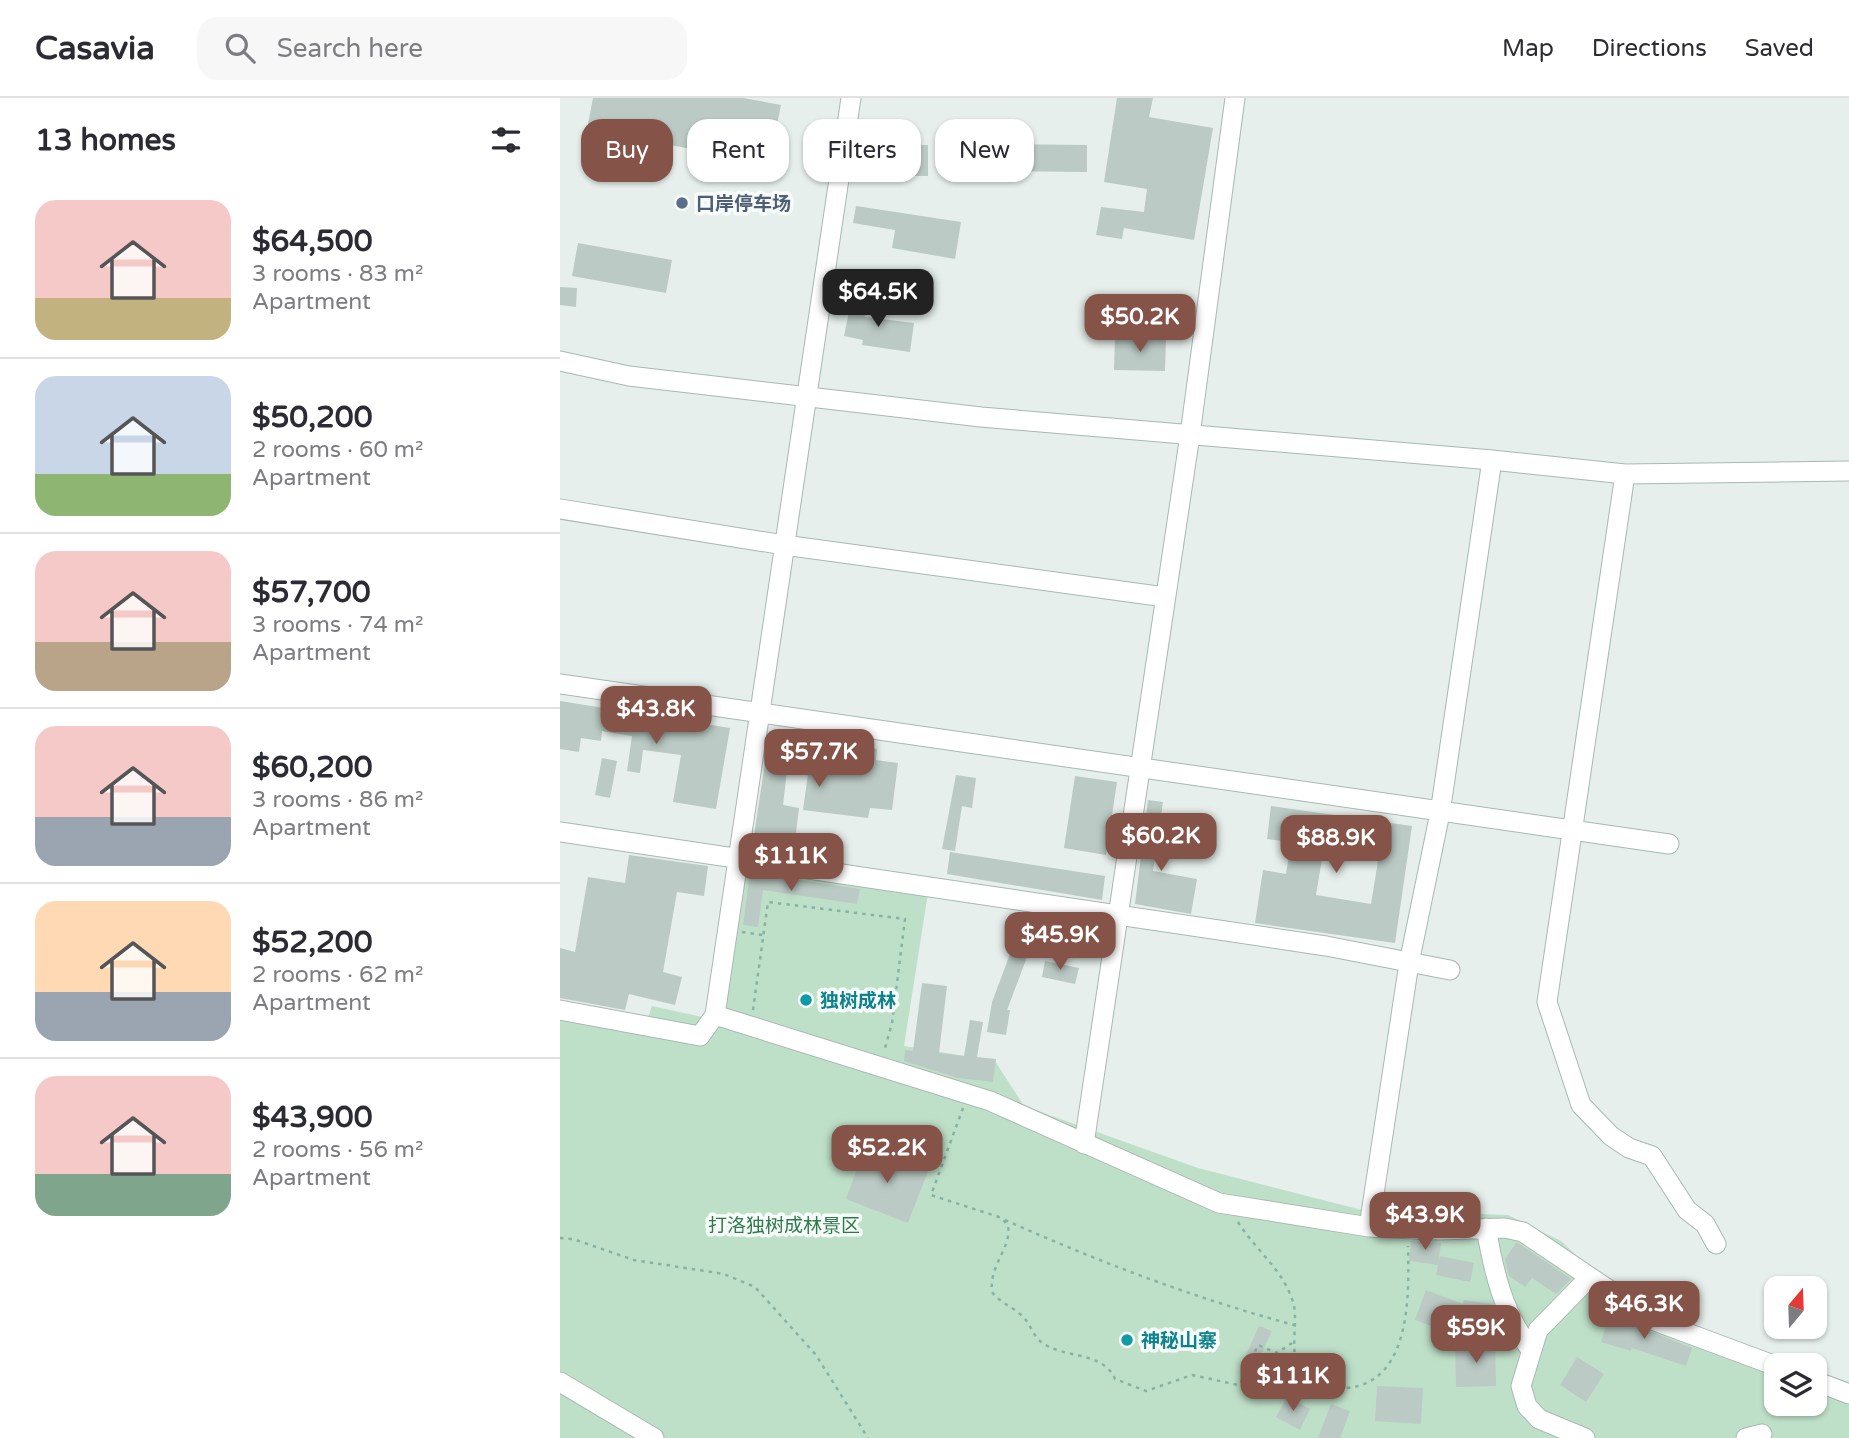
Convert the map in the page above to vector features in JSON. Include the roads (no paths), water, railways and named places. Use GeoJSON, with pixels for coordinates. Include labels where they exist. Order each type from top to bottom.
{"type":"FeatureCollection","features":[{"type":"Feature","properties":{"kind":"street"},"geometry":{"type":"LineString","coordinates":[[560,1010],[700,1036],[715,1015],[852,98]]}},
{"type":"Feature","properties":{"kind":"street"},"geometry":{"type":"LineString","coordinates":[[1084,1144],[1138,768],[1190,435],[1235,98]]}},
{"type":"Feature","properties":{"kind":"street"},"geometry":{"type":"LineString","coordinates":[[560,361],[629,376],[981,417],[1492,460],[1625,474],[1849,471]]}},
{"type":"Feature","properties":{"kind":"street"},"geometry":{"type":"LineString","coordinates":[[1369,1227],[1409,963],[1440,813],[1492,460]]}},
{"type":"Feature","properties":{"kind":"street"},"geometry":{"type":"LineString","coordinates":[[1625,474],[1547,1002],[1551,1021],[1581,1105],[1611,1136],[1629,1148],[1652,1156],[1687,1210],[1706,1224],[1716,1244]]}},
{"type":"Feature","properties":{"kind":"street"},"geometry":{"type":"LineString","coordinates":[[560,509],[784,545],[1165,597]]}},
{"type":"Feature","properties":{"kind":"street"},"geometry":{"type":"LineString","coordinates":[[560,684],[1669,844]]}},
{"type":"Feature","properties":{"kind":"street"},"geometry":{"type":"LineString","coordinates":[[560,832],[1326,946],[1450,970]]}},
{"type":"Feature","properties":{"kind":"street"},"geometry":{"type":"LineString","coordinates":[[715,1015],[990,1101],[1219,1203],[1369,1227],[1505,1228],[1523,1232],[1655,1321],[1764,1362]]}},
{"type":"Feature","properties":{"kind":"street"},"geometry":{"type":"LineString","coordinates":[[1486,1228],[1502,1303],[1514,1327],[1530,1349]]}},
{"type":"Feature","properties":{"kind":"street"},"geometry":{"type":"LineString","coordinates":[[1585,1438],[1538,1419],[1527,1406],[1521,1386],[1530,1349],[1540,1327],[1588,1278]]}},
{"type":"Feature","properties":{"kind":"street"},"geometry":{"type":"LineString","coordinates":[[560,1382],[654,1438]]}},
{"type":"Feature","properties":{"kind":"street"},"geometry":{"type":"LineString","coordinates":[[1827,1386],[1849,1394]]}},
{"type":"Feature","properties":{"kind":"place","name":"口岸停车场"},"geometry":{"type":"Point","coordinates":[682,203]}},
{"type":"Feature","properties":{"kind":"place","name":"独树成林"},"geometry":{"type":"Point","coordinates":[806,1000]}},
{"type":"Feature","properties":{"kind":"place","name":"神秘山寨"},"geometry":{"type":"Point","coordinates":[1127,1340]}},
{"type":"Feature","properties":{"kind":"park label","name":"打洛独树成林景区"},"geometry":{"type":"Point","coordinates":[784,1225]}}]}
